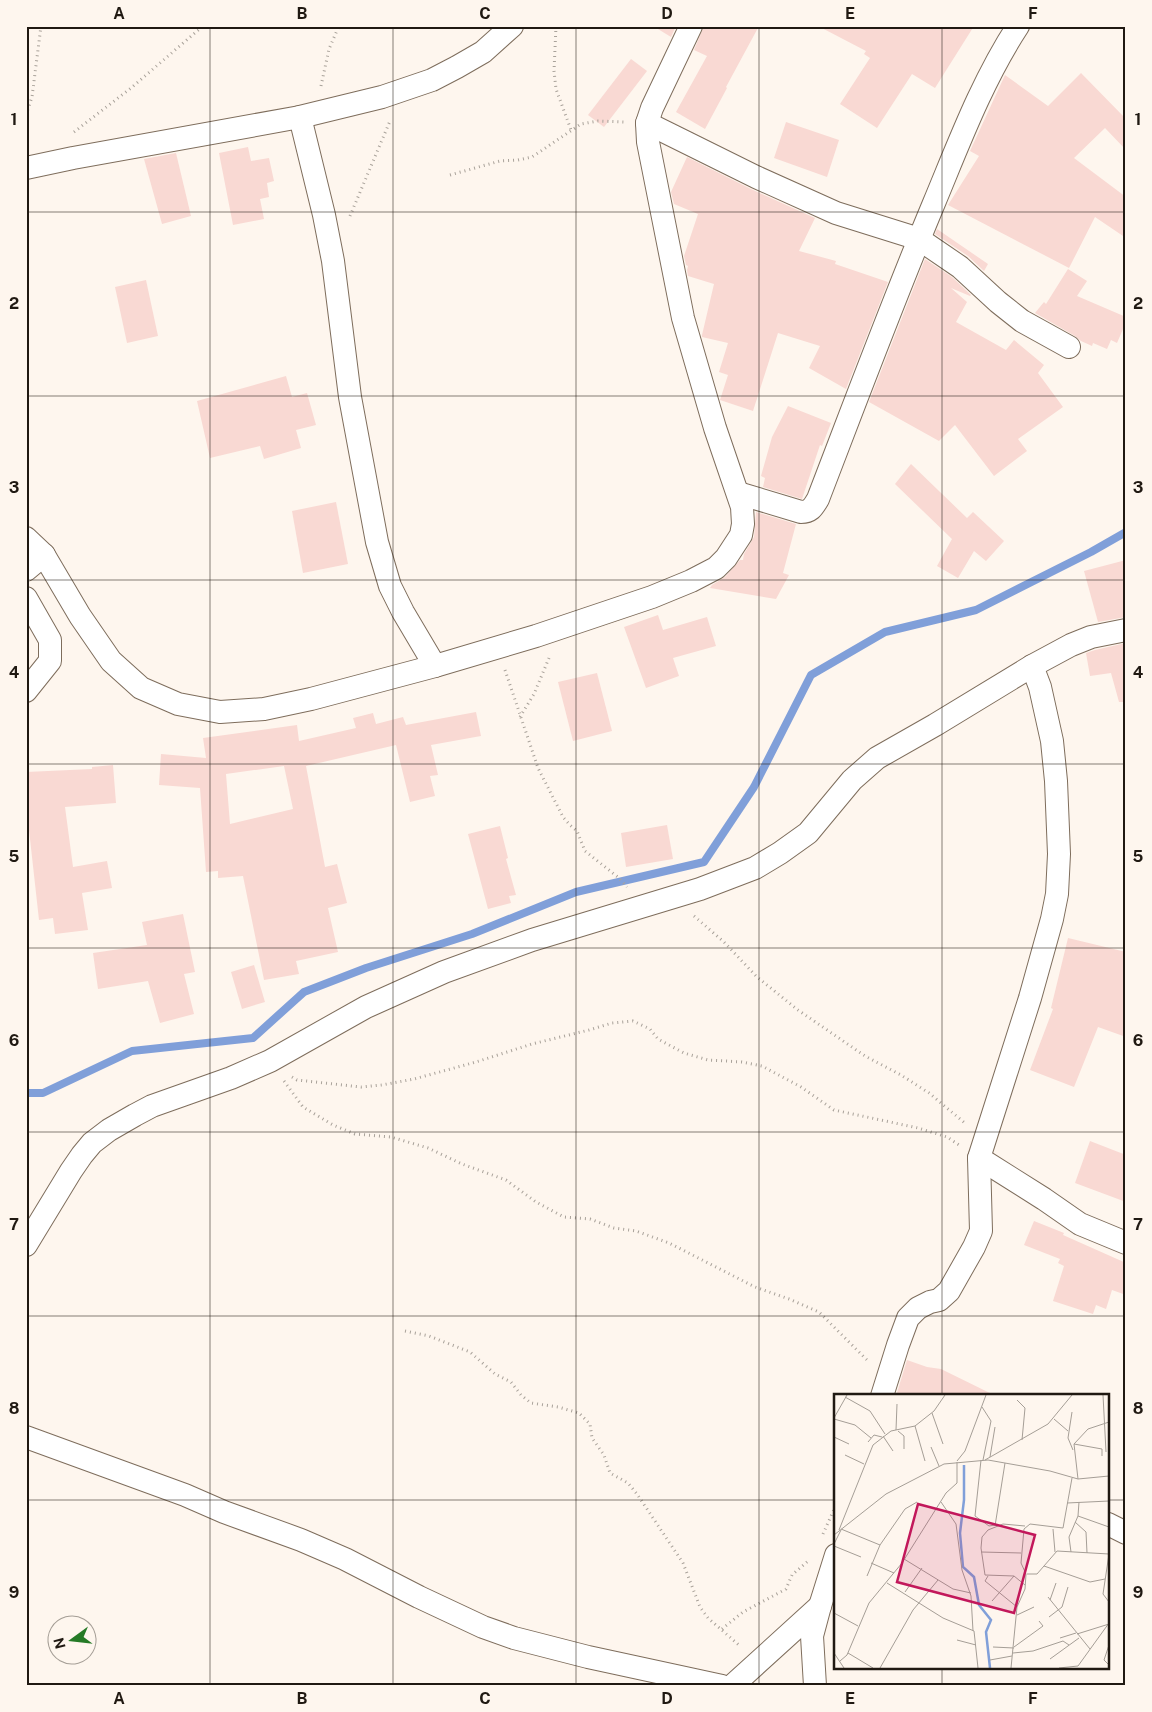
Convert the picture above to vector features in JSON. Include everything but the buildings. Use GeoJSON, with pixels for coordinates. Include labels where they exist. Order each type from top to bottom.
{"type":"FeatureCollection","features":[{"type":"Feature","properties":{"kind":"street"},"geometry":{"type":"LineString","coordinates":[[26,168],[308,115],[404,89],[432,80],[483,52],[512,26]]}},
{"type":"Feature","properties":{"kind":"street"},"geometry":{"type":"LineString","coordinates":[[26,538],[44,555],[80,616],[111,661],[142,688],[178,704],[220,712],[264,709],[320,697],[435,666],[652,596],[691,581],[716,568],[726,558],[741,535],[743,524],[742,507],[714,428],[683,318],[653,170],[647,124],[652,108],[691,26]]}},
{"type":"Feature","properties":{"kind":"street"},"geometry":{"type":"LineString","coordinates":[[738,493],[801,512],[812,510],[818,499],[919,239],[982,90],[999,55],[1018,26]]}},
{"type":"Feature","properties":{"kind":"street"},"geometry":{"type":"LineString","coordinates":[[308,115],[333,261],[350,397],[378,542],[390,586],[402,612],[435,666]]}},
{"type":"Feature","properties":{"kind":"street"},"geometry":{"type":"LineString","coordinates":[[647,124],[756,177],[836,213],[919,239],[960,267],[1022,321],[1069,347]]}},
{"type":"Feature","properties":{"kind":"street"},"geometry":{"type":"LineString","coordinates":[[26,570],[44,555]]}},
{"type":"Feature","properties":{"kind":"street"},"geometry":{"type":"LineString","coordinates":[[26,598],[50,640],[50,661],[26,691]]}},
{"type":"Feature","properties":{"kind":"street"},"geometry":{"type":"LineString","coordinates":[[26,1245],[82,1155],[109,1130],[152,1106],[231,1078],[270,1061],[366,1006],[444,972],[532,940],[673,898],[755,868],[808,833],[852,780],[877,758],[1071,645],[1092,637],[1126,630]]}},
{"type":"Feature","properties":{"kind":"street"},"geometry":{"type":"LineString","coordinates":[[886,1386],[908,1318],[918,1308],[939,1300],[949,1291],[981,1231],[979,1158],[1030,998],[1052,919],[1057,894],[1059,854],[1055,771],[1046,711],[1032,666]]}},
{"type":"Feature","properties":{"kind":"street"},"geometry":{"type":"LineString","coordinates":[[979,1158],[1080,1224],[1126,1243]]}},
{"type":"Feature","properties":{"kind":"street"},"geometry":{"type":"LineString","coordinates":[[26,1437],[301,1540],[345,1559],[419,1597],[491,1630],[579,1655],[722,1686]]}},
{"type":"Feature","properties":{"kind":"street"},"geometry":{"type":"LineString","coordinates":[[1110,1525],[1126,1532]]}},
{"type":"Feature","properties":{"kind":"street"},"geometry":{"type":"LineString","coordinates":[[816,1686],[812,1636],[820,1606],[828,1548]]}},
{"type":"Feature","properties":{"kind":"street"},"geometry":{"type":"LineString","coordinates":[[732,1686],[820,1606]]}},
{"type":"Feature","properties":{"kind":"path"},"geometry":{"type":"LineString","coordinates":[[26,115],[32,97],[41,26]]}},
{"type":"Feature","properties":{"kind":"path"},"geometry":{"type":"LineString","coordinates":[[72,133],[131,88],[203,26]]}},
{"type":"Feature","properties":{"kind":"path"},"geometry":{"type":"LineString","coordinates":[[308,115],[338,26]]}},
{"type":"Feature","properties":{"kind":"path"},"geometry":{"type":"LineString","coordinates":[[556,26],[554,71],[556,89],[571,130]]}},
{"type":"Feature","properties":{"kind":"path"},"geometry":{"type":"LineString","coordinates":[[349,217],[404,89]]}},
{"type":"Feature","properties":{"kind":"path"},"geometry":{"type":"LineString","coordinates":[[450,175],[500,161],[532,157],[581,124],[615,121],[647,124]]}},
{"type":"Feature","properties":{"kind":"path"},"geometry":{"type":"LineString","coordinates":[[520,718],[534,694],[563,626]]}},
{"type":"Feature","properties":{"kind":"path"},"geometry":{"type":"LineString","coordinates":[[498,647],[538,768],[563,817],[577,831],[585,851],[627,886],[634,909]]}},
{"type":"Feature","properties":{"kind":"path"},"geometry":{"type":"LineString","coordinates":[[673,898],[724,942],[757,978],[798,1010],[865,1056],[901,1075],[929,1093],[965,1123],[979,1158]]}},
{"type":"Feature","properties":{"kind":"path"},"geometry":{"type":"LineString","coordinates":[[270,1061],[297,1080],[360,1087],[382,1085],[414,1079],[612,1022],[633,1021],[650,1028],[658,1039],[684,1053],[708,1060],[742,1062],[762,1066],[800,1087],[834,1110],[918,1128],[947,1137],[979,1158]]}},
{"type":"Feature","properties":{"kind":"path"},"geometry":{"type":"LineString","coordinates":[[270,1061],[303,1107],[333,1126],[355,1134],[391,1137],[428,1148],[462,1164],[506,1180],[536,1202],[564,1217],[590,1219],[614,1228],[636,1231],[668,1243],[755,1287],[819,1312],[880,1374],[886,1386]]}},
{"type":"Feature","properties":{"kind":"path"},"geometry":{"type":"LineString","coordinates":[[405,1331],[429,1336],[470,1352],[495,1374],[511,1382],[521,1395],[531,1403],[572,1410],[586,1419],[590,1424],[592,1438],[604,1455],[610,1473],[628,1484],[637,1494],[683,1563],[700,1606],[708,1618],[758,1661]]}},
{"type":"Feature","properties":{"kind":"path"},"geometry":{"type":"LineString","coordinates":[[828,1548],[834,1516]]}},
{"type":"Feature","properties":{"kind":"path"},"geometry":{"type":"LineString","coordinates":[[722,1629],[743,1612],[786,1589],[792,1575],[809,1559]]}},
{"type":"Feature","properties":{"kind":"waterway"},"geometry":{"type":"LineString","coordinates":[[26,1093],[43,1093],[132,1051],[253,1038],[304,992],[366,968],[472,934],[576,892],[704,862],[754,787],[811,675],[885,632],[976,610],[1091,552],[1126,532]]}}]}
